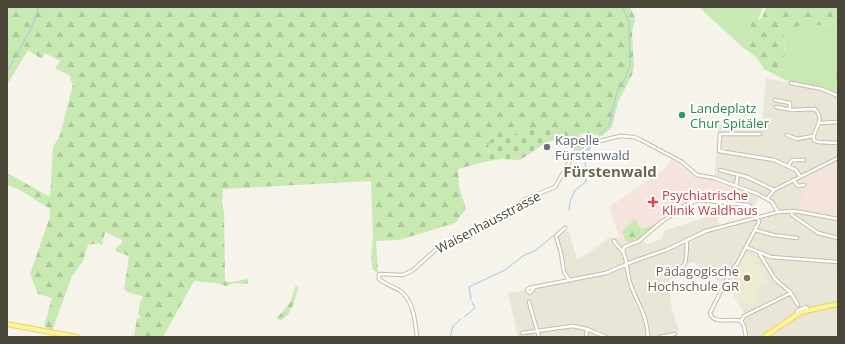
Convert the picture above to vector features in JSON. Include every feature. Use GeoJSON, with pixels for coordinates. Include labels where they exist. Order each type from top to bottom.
{"type":"FeatureCollection","features":[{"type":"Feature","properties":{"kind":"main road"},"geometry":{"type":"LineString","coordinates":[[764,337],[797,314],[808,310],[838,304]]}},
{"type":"Feature","properties":{"kind":"main road"},"geometry":{"type":"LineString","coordinates":[[7,324],[78,337]]}},
{"type":"Feature","properties":{"kind":"street"},"geometry":{"type":"LineString","coordinates":[[791,83],[822,89],[838,96]]}},
{"type":"Feature","properties":{"kind":"street"},"geometry":{"type":"LineString","coordinates":[[775,100],[790,102],[790,110]]}},
{"type":"Feature","properties":{"kind":"street"},"geometry":{"type":"LineString","coordinates":[[776,107],[790,110],[815,109],[818,112],[820,123],[813,136]]}},
{"type":"Feature","properties":{"kind":"street"},"geometry":{"type":"LineString","coordinates":[[820,123],[838,122]]}},
{"type":"Feature","properties":{"kind":"street"},"geometry":{"type":"LineString","coordinates":[[760,134],[720,134],[719,151],[770,159],[796,170],[800,176]]}},
{"type":"Feature","properties":{"kind":"street"},"geometry":{"type":"LineString","coordinates":[[787,135],[797,139],[813,136]]}},
{"type":"Feature","properties":{"kind":"street","name":"Waisenhausstrasse"},"geometry":{"type":"LineString","coordinates":[[417,337],[414,313],[408,300],[400,291],[381,281],[378,278],[379,274],[401,275],[410,272],[441,245],[501,218],[526,200],[555,187],[570,161],[592,143],[620,136],[634,137],[682,162],[698,175],[736,185]]}},
{"type":"Feature","properties":{"kind":"street"},"geometry":{"type":"LineString","coordinates":[[813,136],[816,142],[838,143]]}},
{"type":"Feature","properties":{"kind":"street"},"geometry":{"type":"LineString","coordinates":[[767,199],[774,190],[838,158]]}},
{"type":"Feature","properties":{"kind":"street"},"geometry":{"type":"LineString","coordinates":[[788,166],[792,160],[804,160]]}},
{"type":"Feature","properties":{"kind":"street"},"geometry":{"type":"LineString","coordinates":[[720,170],[755,180],[774,190]]}},
{"type":"Feature","properties":{"kind":"street"},"geometry":{"type":"LineString","coordinates":[[738,174],[736,185],[767,199],[775,205],[778,212]]}},
{"type":"Feature","properties":{"kind":"street"},"geometry":{"type":"LineString","coordinates":[[793,180],[798,186],[804,185]]}},
{"type":"Feature","properties":{"kind":"street"},"geometry":{"type":"LineString","coordinates":[[648,337],[645,316],[638,303],[629,279],[623,252],[624,247],[639,241],[660,223],[693,201],[705,199],[745,204],[754,209],[759,217],[759,222],[755,230],[710,311],[714,320],[741,321]]}},
{"type":"Feature","properties":{"kind":"street"},"geometry":{"type":"LineString","coordinates":[[791,211],[792,214],[818,233],[838,238]]}},
{"type":"Feature","properties":{"kind":"street"},"geometry":{"type":"LineString","coordinates":[[535,287],[606,273],[626,264],[664,251],[710,229],[778,212],[791,211],[838,219]]}},
{"type":"Feature","properties":{"kind":"street"},"geometry":{"type":"LineString","coordinates":[[565,228],[556,236],[564,272],[570,281]]}},
{"type":"Feature","properties":{"kind":"street"},"geometry":{"type":"LineString","coordinates":[[755,230],[769,235],[797,238]]}},
{"type":"Feature","properties":{"kind":"street"},"geometry":{"type":"LineString","coordinates":[[614,240],[616,247],[623,252]]}},
{"type":"Feature","properties":{"kind":"street"},"geometry":{"type":"LineString","coordinates":[[668,271],[683,266],[685,263],[688,244],[686,240]]}},
{"type":"Feature","properties":{"kind":"street"},"geometry":{"type":"LineString","coordinates":[[746,247],[759,253],[779,258],[838,262]]}},
{"type":"Feature","properties":{"kind":"street"},"geometry":{"type":"LineString","coordinates":[[759,253],[759,256],[775,280],[791,293],[798,305]]}},
{"type":"Feature","properties":{"kind":"street"},"geometry":{"type":"LineString","coordinates":[[741,321],[744,316],[791,293]]}},
{"type":"Feature","properties":{"kind":"street"},"geometry":{"type":"LineString","coordinates":[[530,302],[539,337]]}},
{"type":"Feature","properties":{"kind":"street"},"geometry":{"type":"LineString","coordinates":[[741,321],[744,326],[746,337]]}},
{"type":"Feature","properties":{"kind":"street"},"geometry":{"type":"LineString","coordinates":[[522,332],[568,326],[587,329],[606,337]]}},
{"type":"Feature","properties":{"kind":"street"},"geometry":{"type":"LineString","coordinates":[[586,337],[587,329]]}},
{"type":"Feature","properties":{"kind":"street"},"geometry":{"type":"LineString","coordinates":[[660,337],[675,334]]}},
{"type":"Feature","properties":{"kind":"shaded area"},"geometry":{"type":"Polygon","coordinates":[[[766,78],[827,90],[838,95],[838,337],[745,337],[745,315],[726,283],[720,282],[693,262],[684,266],[676,279],[669,281],[671,305],[679,331],[669,334],[669,337],[518,337],[508,293],[566,283],[558,238],[565,232],[569,231],[577,259],[587,254],[608,238],[618,237],[623,245],[639,239],[647,244],[662,239],[664,231],[716,214],[720,227],[779,213],[779,207],[759,197],[753,207],[742,201],[748,191],[714,179],[719,123],[762,128],[766,78]]]}},
{"type":"Feature","properties":{"kind":"shaded area","name":"Psychiatrische Klinik Waldhaus"},"geometry":{"type":"Polygon","coordinates":[[[671,159],[696,176],[714,179],[748,191],[741,204],[691,201],[657,224],[639,239],[622,245],[609,207],[665,169],[671,159]]]}},
{"type":"Feature","properties":{"kind":"shaded area"},"geometry":{"type":"Polygon","coordinates":[[[838,161],[838,217],[798,209],[805,186],[797,187],[791,183],[838,161]]]}},
{"type":"Feature","properties":{"kind":"shaded area","name":"Pädagogische Hochschule GR"},"geometry":{"type":"Polygon","coordinates":[[[745,254],[753,254],[768,284],[757,287],[756,305],[739,304],[726,283],[745,254]]]}},
{"type":"Feature","properties":{"kind":"green space"},"geometry":{"type":"Polygon","coordinates":[[[7,7],[630,7],[635,18],[632,34],[634,66],[632,75],[618,102],[612,127],[602,136],[585,133],[579,134],[583,138],[585,147],[575,153],[571,144],[559,143],[551,128],[540,128],[489,140],[488,161],[458,169],[459,187],[466,209],[455,223],[399,240],[376,241],[378,273],[373,270],[371,258],[373,238],[371,181],[223,189],[222,202],[224,212],[225,281],[231,282],[249,279],[247,284],[235,283],[226,286],[217,283],[194,281],[163,337],[134,337],[137,318],[141,318],[138,314],[141,299],[144,297],[127,292],[124,289],[129,256],[117,252],[115,249],[122,243],[122,240],[105,232],[102,246],[99,243],[88,245],[83,261],[72,276],[52,331],[44,326],[52,298],[38,294],[30,274],[50,217],[50,209],[20,190],[7,185],[7,173],[50,197],[53,147],[60,135],[73,84],[70,76],[55,68],[60,61],[45,53],[42,59],[28,50],[7,85],[7,7]]]}},
{"type":"Feature","properties":{"kind":"green space"},"geometry":{"type":"Polygon","coordinates":[[[699,7],[757,7],[750,28],[740,45],[699,7]]]}},
{"type":"Feature","properties":{"kind":"green space"},"geometry":{"type":"Polygon","coordinates":[[[757,7],[763,7],[758,19],[759,20],[762,18],[766,7],[838,7],[838,24],[799,26],[784,32],[785,69],[780,70],[778,74],[789,79],[787,81],[764,69],[757,58],[740,45],[750,28],[757,7]]]}},
{"type":"Feature","properties":{"kind":"green space"},"geometry":{"type":"Polygon","coordinates":[[[838,24],[838,71],[835,76],[838,83],[838,95],[827,90],[787,81],[789,80],[778,74],[780,70],[785,68],[784,32],[799,26],[838,24]]]}},
{"type":"Feature","properties":{"kind":"green space"},"geometry":{"type":"Polygon","coordinates":[[[540,128],[551,128],[557,139],[544,144],[520,160],[502,159],[488,161],[489,140],[540,128]]]}},
{"type":"Feature","properties":{"kind":"green space"},"geometry":{"type":"Polygon","coordinates":[[[635,219],[641,229],[655,225],[639,239],[629,243],[625,240],[622,231],[635,219]]]}},
{"type":"Feature","properties":{"kind":"green space"},"geometry":{"type":"Polygon","coordinates":[[[296,285],[298,288],[290,311],[285,318],[281,320],[276,319],[290,303],[296,285]]]}},
{"type":"Feature","properties":{"kind":"waterway"},"geometry":{"type":"LineString","coordinates":[[7,72],[31,29],[39,7]]}},
{"type":"Feature","properties":{"kind":"waterway"},"geometry":{"type":"LineString","coordinates":[[599,135],[609,126],[617,92],[623,83],[630,66],[629,22],[622,7]]}},
{"type":"Feature","properties":{"kind":"waterway"},"geometry":{"type":"LineString","coordinates":[[594,141],[598,137]]}},
{"type":"Feature","properties":{"kind":"waterway"},"geometry":{"type":"LineString","coordinates":[[569,210],[570,202],[575,190],[586,182],[585,159],[591,146]]}},
{"type":"Feature","properties":{"kind":"waterway"},"geometry":{"type":"LineString","coordinates":[[471,300],[469,287],[505,270],[523,256],[536,250],[553,236]]}},
{"type":"Feature","properties":{"kind":"waterway"},"geometry":{"type":"LineString","coordinates":[[464,317],[475,308],[472,302]]}},
{"type":"Feature","properties":{"kind":"waterway"},"geometry":{"type":"LineString","coordinates":[[450,337],[453,326],[461,319]]}},
{"type":"Feature","properties":{"kind":"place","name":"Landeplatz Chur Spitäler"},"geometry":{"type":"Point","coordinates":[682,115]}},
{"type":"Feature","properties":{"kind":"place","name":"Kapelle Fürstenwald"},"geometry":{"type":"Point","coordinates":[547,147]}},
{"type":"Feature","properties":{"kind":"place","name":"Psychiatrische Klinik Waldhaus"},"geometry":{"type":"Point","coordinates":[653,202]}},
{"type":"Feature","properties":{"kind":"place","name":"Pädagogische Hochschule GR"},"geometry":{"type":"Point","coordinates":[747,278]}},
{"type":"Feature","properties":{"kind":"district","name":"Fürstenwald"},"geometry":{"type":"Point","coordinates":[610,172]}}]}
